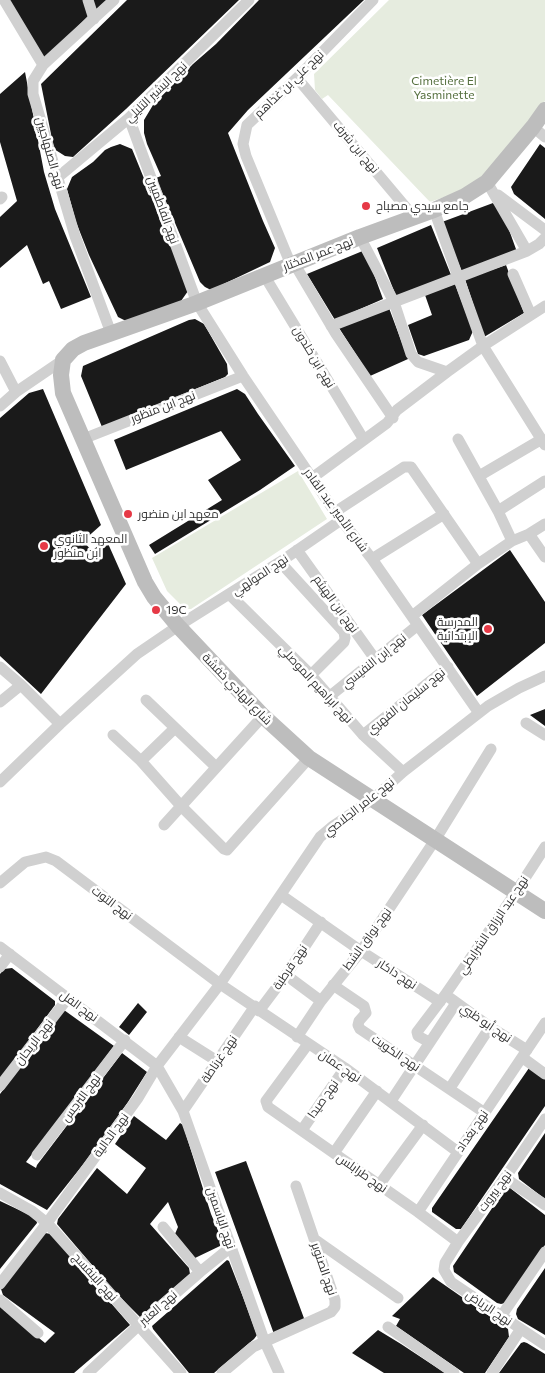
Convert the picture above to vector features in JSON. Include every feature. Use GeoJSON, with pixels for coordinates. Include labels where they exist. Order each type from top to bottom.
{"type":"FeatureCollection","features":[{"type":"Feature","properties":{"kind":"street"},"geometry":{"type":"LineString","coordinates":[[4,0],[43,65]]}},
{"type":"Feature","properties":{"kind":"street"},"geometry":{"type":"LineString","coordinates":[[88,0],[94,19]]}},
{"type":"Feature","properties":{"kind":"street","name":"نهج الصنهاجيين"},"geometry":{"type":"LineString","coordinates":[[111,333],[75,236],[57,178],[33,94],[33,81],[43,65],[114,0]]}},
{"type":"Feature","properties":{"kind":"street","name":"نهج البشير التليلي"},"geometry":{"type":"LineString","coordinates":[[57,178],[129,118],[249,0]]}},
{"type":"Feature","properties":{"kind":"street","name":"نهج علي بن غذاهم"},"geometry":{"type":"LineString","coordinates":[[373,0],[297,78],[247,125],[243,144],[292,264],[393,418]]}},
{"type":"Feature","properties":{"kind":"street","name":"نهج ابن شرف"},"geometry":{"type":"LineString","coordinates":[[297,78],[414,217]]}},
{"type":"Feature","properties":{"kind":"street","name":"نهج عمر المختار"},"geometry":{"type":"LineString","coordinates":[[63,360],[73,349],[84,343],[197,303],[360,237],[434,210],[465,196],[491,188],[539,132],[545,110]]}},
{"type":"Feature","properties":{"kind":"street","name":"نهج الفاطميين"},"geometry":{"type":"LineString","coordinates":[[129,118],[197,303]]}},
{"type":"Feature","properties":{"kind":"street"},"geometry":{"type":"LineString","coordinates":[[491,188],[545,230]]}},
{"type":"Feature","properties":{"kind":"street"},"geometry":{"type":"LineString","coordinates":[[491,188],[527,251]]}},
{"type":"Feature","properties":{"kind":"street"},"geometry":{"type":"LineString","coordinates":[[434,210],[483,346],[543,442],[479,476]]}},
{"type":"Feature","properties":{"kind":"street"},"geometry":{"type":"LineString","coordinates":[[360,237],[394,302],[414,358],[418,362],[447,372]]}},
{"type":"Feature","properties":{"kind":"street"},"geometry":{"type":"LineString","coordinates":[[331,326],[527,251],[540,244],[545,238]]}},
{"type":"Feature","properties":{"kind":"street"},"geometry":{"type":"LineString","coordinates":[[513,274],[531,315]]}},
{"type":"Feature","properties":{"kind":"street","name":"نهج ابن خلدون"},"geometry":{"type":"LineString","coordinates":[[264,275],[364,440]]}},
{"type":"Feature","properties":{"kind":"street","name":"شارع الأمير عبد القادر"},"geometry":{"type":"LineString","coordinates":[[197,303],[243,376],[338,516],[372,559],[479,714]]}},
{"type":"Feature","properties":{"kind":"street"},"geometry":{"type":"LineString","coordinates":[[312,478],[393,418],[397,410],[447,372],[545,306]]}},
{"type":"Feature","properties":{"kind":"street"},"geometry":{"type":"LineString","coordinates":[[0,406],[16,392],[63,360]]}},
{"type":"Feature","properties":{"kind":"street","name":"شارع الهادي خفشة"},"geometry":{"type":"LineString","coordinates":[[63,360],[61,375],[63,393],[145,582],[154,598],[178,626],[262,716],[309,758],[545,911]]}},
{"type":"Feature","properties":{"kind":"street"},"geometry":{"type":"LineString","coordinates":[[0,361],[16,392]]}},
{"type":"Feature","properties":{"kind":"street","name":"نهج ابن منظور"},"geometry":{"type":"LineString","coordinates":[[83,439],[243,376]]}},
{"type":"Feature","properties":{"kind":"street"},"geometry":{"type":"LineString","coordinates":[[458,439],[498,511],[512,541]]}},
{"type":"Feature","properties":{"kind":"street","name":"نهج المولهي"},"geometry":{"type":"LineString","coordinates":[[0,782],[137,654],[280,562],[404,467],[412,467],[444,514]]}},
{"type":"Feature","properties":{"kind":"street"},"geometry":{"type":"LineString","coordinates":[[498,511],[545,481]]}},
{"type":"Feature","properties":{"kind":"street"},"geometry":{"type":"LineString","coordinates":[[372,559],[444,514],[478,564]]}},
{"type":"Feature","properties":{"kind":"street","name":"نهج إبن النفيسي"},"geometry":{"type":"LineString","coordinates":[[330,696],[375,659],[478,564],[512,541],[529,534],[545,524]]}},
{"type":"Feature","properties":{"kind":"street"},"geometry":{"type":"LineString","coordinates":[[529,534],[545,557]]}},
{"type":"Feature","properties":{"kind":"street","name":"نهج ابن الهيثم"},"geometry":{"type":"LineString","coordinates":[[297,550],[375,659]]}},
{"type":"Feature","properties":{"kind":"street"},"geometry":{"type":"LineString","coordinates":[[280,562],[344,632],[344,642],[311,675]]}},
{"type":"Feature","properties":{"kind":"street","name":"نهج ابراهيم الموصلي"},"geometry":{"type":"LineString","coordinates":[[230,595],[311,675],[363,735],[403,772]]}},
{"type":"Feature","properties":{"kind":"street"},"geometry":{"type":"LineString","coordinates":[[0,667],[60,724]]}},
{"type":"Feature","properties":{"kind":"street","name":"نهج سليمان الفهري"},"geometry":{"type":"LineString","coordinates":[[363,735],[448,667]]}},
{"type":"Feature","properties":{"kind":"street","name":"نهج عامر الجلاصي"},"geometry":{"type":"LineString","coordinates":[[220,984],[320,837],[373,799],[403,772],[488,706],[545,676]]}},
{"type":"Feature","properties":{"kind":"street"},"geometry":{"type":"LineString","coordinates":[[0,702],[21,685]]}},
{"type":"Feature","properties":{"kind":"street"},"geometry":{"type":"LineString","coordinates":[[146,700],[216,767]]}},
{"type":"Feature","properties":{"kind":"street"},"geometry":{"type":"LineString","coordinates":[[164,825],[262,716]]}},
{"type":"Feature","properties":{"kind":"street"},"geometry":{"type":"LineString","coordinates":[[526,724],[545,735]]}},
{"type":"Feature","properties":{"kind":"street"},"geometry":{"type":"LineString","coordinates":[[141,761],[175,728]]}},
{"type":"Feature","properties":{"kind":"street"},"geometry":{"type":"LineString","coordinates":[[113,735],[141,761],[181,806],[227,850],[309,758]]}},
{"type":"Feature","properties":{"kind":"street","name":"نهج نواق الشط"},"geometry":{"type":"LineString","coordinates":[[297,1037],[320,1001],[361,950],[435,840],[491,749]]}},
{"type":"Feature","properties":{"kind":"street","name":"نهج عبد الرزاق الشرايطي"},"geometry":{"type":"LineString","coordinates":[[429,1042],[418,1036],[417,1032],[443,998],[545,847]]}},
{"type":"Feature","properties":{"kind":"street","name":"نهج التوت"},"geometry":{"type":"LineString","coordinates":[[0,883],[25,862],[46,857],[56,861],[220,984]]}},
{"type":"Feature","properties":{"kind":"street","name":"نهج داكار"},"geometry":{"type":"LineString","coordinates":[[281,895],[361,950],[443,998]]}},
{"type":"Feature","properties":{"kind":"street","name":"نهج قرطبة"},"geometry":{"type":"LineString","coordinates":[[257,1009],[286,975],[321,922]]}},
{"type":"Feature","properties":{"kind":"street","name":"نهج الفل"},"geometry":{"type":"LineString","coordinates":[[0,947],[157,1066]]}},
{"type":"Feature","properties":{"kind":"street"},"geometry":{"type":"LineString","coordinates":[[0,967],[10,954]]}},
{"type":"Feature","properties":{"kind":"street"},"geometry":{"type":"LineString","coordinates":[[286,975],[320,1001]]}},
{"type":"Feature","properties":{"kind":"street","name":"نهج عمان"},"geometry":{"type":"LineString","coordinates":[[220,984],[345,1068],[458,1152]]}},
{"type":"Feature","properties":{"kind":"street","name":"نهج الدالية"},"geometry":{"type":"LineString","coordinates":[[0,1284],[138,1098],[157,1066],[220,984]]}},
{"type":"Feature","properties":{"kind":"street","name":"نهج الكويت"},"geometry":{"type":"LineString","coordinates":[[333,985],[364,1006],[366,1013],[358,1025],[360,1029],[485,1113]]}},
{"type":"Feature","properties":{"kind":"street","name":"نهج الريحان"},"geometry":{"type":"LineString","coordinates":[[0,1086],[68,998]]}},
{"type":"Feature","properties":{"kind":"street","name":"نهج أبو ظبي"},"geometry":{"type":"LineString","coordinates":[[443,998],[456,1003],[490,1027],[525,1054],[545,1074]]}},
{"type":"Feature","properties":{"kind":"street"},"geometry":{"type":"LineString","coordinates":[[391,1101],[456,1003]]}},
{"type":"Feature","properties":{"kind":"street","name":"نهج غرناطة"},"geometry":{"type":"LineString","coordinates":[[184,1111],[217,1062],[257,1009]]}},
{"type":"Feature","properties":{"kind":"street","name":"نهج بغداد"},"geometry":{"type":"LineString","coordinates":[[418,1212],[545,1023]]}},
{"type":"Feature","properties":{"kind":"street"},"geometry":{"type":"LineString","coordinates":[[450,1088],[490,1027]]}},
{"type":"Feature","properties":{"kind":"street"},"geometry":{"type":"LineString","coordinates":[[180,1037],[217,1062]]}},
{"type":"Feature","properties":{"kind":"street","name":"نهج النرجس"},"geometry":{"type":"LineString","coordinates":[[38,1155],[125,1040]]}},
{"type":"Feature","properties":{"kind":"street","name":"نهج طرابلس"},"geometry":{"type":"LineString","coordinates":[[308,1044],[266,1100],[268,1107],[458,1242]]}},
{"type":"Feature","properties":{"kind":"street","name":"نهج الياسمين"},"geometry":{"type":"LineString","coordinates":[[157,1066],[184,1111],[264,1340],[279,1373]]}},
{"type":"Feature","properties":{"kind":"street","name":"نهج صيدا"},"geometry":{"type":"LineString","coordinates":[[302,1130],[345,1068]]}},
{"type":"Feature","properties":{"kind":"street"},"geometry":{"type":"LineString","coordinates":[[334,1153],[377,1091]]}},
{"type":"Feature","properties":{"kind":"street","name":"نهج بيروت"},"geometry":{"type":"LineString","coordinates":[[445,1263],[545,1119]]}},
{"type":"Feature","properties":{"kind":"street"},"geometry":{"type":"LineString","coordinates":[[379,1185],[423,1125]]}},
{"type":"Feature","properties":{"kind":"street"},"geometry":{"type":"LineString","coordinates":[[505,1178],[545,1205]]}},
{"type":"Feature","properties":{"kind":"street","name":"نهج الصنوبر"},"geometry":{"type":"LineString","coordinates":[[264,1340],[331,1312],[335,1306],[335,1300],[296,1186]]}},
{"type":"Feature","properties":{"kind":"street","name":"نهج البنفسج"},"geometry":{"type":"LineString","coordinates":[[0,1193],[32,1211],[47,1223],[181,1373]]}},
{"type":"Feature","properties":{"kind":"street"},"geometry":{"type":"LineString","coordinates":[[163,1227],[200,1272]]}},
{"type":"Feature","properties":{"kind":"street"},"geometry":{"type":"LineString","coordinates":[[314,1239],[398,1298]]}},
{"type":"Feature","properties":{"kind":"street","name":"نهج العنبر"},"geometry":{"type":"LineString","coordinates":[[88,1373],[138,1326],[231,1247]]}},
{"type":"Feature","properties":{"kind":"street"},"geometry":{"type":"LineString","coordinates":[[502,1315],[545,1252]]}},
{"type":"Feature","properties":{"kind":"street","name":"نهج الرياض"},"geometry":{"type":"LineString","coordinates":[[445,1263],[444,1270],[451,1282],[545,1346]]}},
{"type":"Feature","properties":{"kind":"street"},"geometry":{"type":"LineString","coordinates":[[0,1300],[38,1333]]}},
{"type":"Feature","properties":{"kind":"street"},"geometry":{"type":"LineString","coordinates":[[388,1327],[454,1373]]}},
{"type":"Feature","properties":{"kind":"street"},"geometry":{"type":"LineString","coordinates":[[492,1373],[520,1330]]}},
{"type":"Feature","properties":{"kind":"street"},"geometry":{"type":"LineString","coordinates":[[222,1373],[252,1347],[264,1340]]}},
{"type":"Feature","properties":{"kind":"green space","name":"Cimetière El Yasminette"},"geometry":{"type":"Polygon","coordinates":[[[389,0],[545,0],[545,101],[498,164],[481,180],[459,192],[430,202],[328,95],[322,99],[315,90],[314,74],[389,0]]]}},
{"type":"Feature","properties":{"kind":"green space"},"geometry":{"type":"Polygon","coordinates":[[[298,471],[327,519],[191,609],[185,609],[167,591],[152,558],[298,471]]]}},
{"type":"Feature","properties":{"kind":"building"},"geometry":{"type":"Polygon","coordinates":[[[9,0],[84,0],[90,14],[44,61],[9,0]]]}},
{"type":"Feature","properties":{"kind":"building"},"geometry":{"type":"Polygon","coordinates":[[[92,0],[107,0],[96,10],[92,0]]]}},
{"type":"Feature","properties":{"kind":"building"},"geometry":{"type":"Polygon","coordinates":[[[127,0],[239,0],[126,109],[73,157],[65,156],[54,149],[41,84],[127,0]]]}},
{"type":"Feature","properties":{"kind":"building"},"geometry":{"type":"Polygon","coordinates":[[[259,0],[364,0],[248,110],[228,133],[275,248],[270,262],[211,290],[200,282],[156,178],[161,176],[147,144],[144,133],[144,120],[153,105],[259,0]]]}},
{"type":"Feature","properties":{"kind":"building"},"geometry":{"type":"Polygon","coordinates":[[[25,72],[44,172],[55,209],[91,297],[61,309],[49,281],[43,284],[27,245],[0,268],[0,217],[17,201],[0,142],[0,94],[25,72]]]}},
{"type":"Feature","properties":{"kind":"building"},"geometry":{"type":"Polygon","coordinates":[[[120,144],[132,149],[181,269],[188,291],[181,301],[126,321],[118,317],[89,255],[76,222],[67,189],[72,177],[93,162],[105,150],[120,144]]]}},
{"type":"Feature","properties":{"kind":"building"},"geometry":{"type":"Polygon","coordinates":[[[540,144],[545,148],[545,219],[514,194],[511,187],[540,144]]]}},
{"type":"Feature","properties":{"kind":"building"},"geometry":{"type":"Polygon","coordinates":[[[493,203],[503,213],[517,252],[462,272],[442,222],[493,203]]]}},
{"type":"Feature","properties":{"kind":"building"},"geometry":{"type":"Polygon","coordinates":[[[431,225],[451,275],[396,296],[377,248],[431,225]]]}},
{"type":"Feature","properties":{"kind":"building"},"geometry":{"type":"Polygon","coordinates":[[[365,250],[383,299],[335,320],[307,274],[365,250]]]}},
{"type":"Feature","properties":{"kind":"building"},"geometry":{"type":"Polygon","coordinates":[[[506,265],[524,313],[484,337],[465,279],[506,265]]]}},
{"type":"Feature","properties":{"kind":"building"},"geometry":{"type":"Polygon","coordinates":[[[455,284],[473,331],[469,340],[424,356],[418,354],[408,325],[432,315],[425,295],[455,284]]]}},
{"type":"Feature","properties":{"kind":"building"},"geometry":{"type":"Polygon","coordinates":[[[389,308],[408,359],[370,376],[339,328],[389,308]]]}},
{"type":"Feature","properties":{"kind":"building"},"geometry":{"type":"Polygon","coordinates":[[[195,319],[204,324],[227,364],[228,374],[225,377],[102,427],[81,376],[83,366],[195,319]]]}},
{"type":"Feature","properties":{"kind":"building","name":"المعهد الثانوي ابن منظور"},"geometry":{"type":"Polygon","coordinates":[[[43,389],[101,525],[83,541],[92,551],[106,539],[126,584],[41,694],[0,656],[0,418],[29,393],[43,389]]]}},
{"type":"Feature","properties":{"kind":"building"},"geometry":{"type":"Polygon","coordinates":[[[237,389],[245,394],[295,466],[260,490],[155,554],[149,545],[222,500],[208,480],[241,460],[221,431],[126,470],[114,440],[237,389]]]}},
{"type":"Feature","properties":{"kind":"building","name":"المدرسة الإبتدائية"},"geometry":{"type":"Polygon","coordinates":[[[510,550],[545,602],[545,643],[477,696],[422,615],[510,550]]]}},
{"type":"Feature","properties":{"kind":"building"},"geometry":{"type":"Polygon","coordinates":[[[545,709],[545,726],[530,715],[545,709]]]}},
{"type":"Feature","properties":{"kind":"building"},"geometry":{"type":"Polygon","coordinates":[[[12,968],[55,1001],[55,1005],[0,1079],[0,974],[4,969],[12,968]]]}},
{"type":"Feature","properties":{"kind":"building"},"geometry":{"type":"Polygon","coordinates":[[[138,1003],[147,1012],[129,1035],[119,1027],[138,1003]]]}},
{"type":"Feature","properties":{"kind":"building"},"geometry":{"type":"Polygon","coordinates":[[[64,1010],[114,1046],[26,1162],[36,1168],[122,1053],[147,1072],[85,1162],[47,1210],[0,1184],[0,1094],[64,1010]]]}},
{"type":"Feature","properties":{"kind":"building"},"geometry":{"type":"Polygon","coordinates":[[[529,1068],[545,1079],[545,1106],[461,1229],[456,1229],[432,1212],[432,1208],[529,1068]]]}},
{"type":"Feature","properties":{"kind":"building"},"geometry":{"type":"Polygon","coordinates":[[[134,1116],[166,1140],[180,1123],[183,1125],[211,1214],[222,1240],[220,1246],[195,1258],[175,1234],[178,1227],[168,1202],[150,1224],[189,1268],[190,1274],[140,1317],[116,1293],[57,1224],[58,1219],[97,1168],[127,1194],[146,1168],[115,1144],[134,1116]]]}},
{"type":"Feature","properties":{"kind":"building"},"geometry":{"type":"Polygon","coordinates":[[[545,1133],[545,1199],[519,1179],[518,1173],[545,1133]]]}},
{"type":"Feature","properties":{"kind":"building"},"geometry":{"type":"Polygon","coordinates":[[[246,1161],[305,1321],[274,1334],[215,1172],[246,1161]]]}},
{"type":"Feature","properties":{"kind":"building"},"geometry":{"type":"Polygon","coordinates":[[[510,1188],[545,1215],[545,1245],[505,1303],[501,1304],[454,1272],[453,1266],[505,1189],[510,1188]]]}},
{"type":"Feature","properties":{"kind":"building"},"geometry":{"type":"Polygon","coordinates":[[[0,1201],[36,1218],[37,1223],[0,1269],[0,1201]]]}},
{"type":"Feature","properties":{"kind":"building"},"geometry":{"type":"Polygon","coordinates":[[[45,1233],[51,1234],[130,1325],[74,1373],[0,1373],[0,1306],[45,1343],[55,1333],[3,1295],[1,1289],[45,1233]]]}},
{"type":"Feature","properties":{"kind":"building"},"geometry":{"type":"Polygon","coordinates":[[[227,1260],[257,1335],[214,1373],[189,1373],[152,1326],[227,1260]]]}},
{"type":"Feature","properties":{"kind":"building"},"geometry":{"type":"Polygon","coordinates":[[[545,1268],[545,1335],[518,1319],[516,1314],[517,1309],[545,1268]]]}},
{"type":"Feature","properties":{"kind":"building"},"geometry":{"type":"Polygon","coordinates":[[[433,1277],[508,1329],[509,1337],[485,1373],[464,1373],[396,1326],[400,1319],[392,1316],[433,1277]]]}},
{"type":"Feature","properties":{"kind":"building"},"geometry":{"type":"Polygon","coordinates":[[[378,1330],[445,1373],[384,1373],[352,1353],[378,1330]]]}},
{"type":"Feature","properties":{"kind":"building"},"geometry":{"type":"Polygon","coordinates":[[[524,1342],[545,1354],[545,1373],[499,1373],[521,1343],[524,1342]]]}},
{"type":"Feature","properties":{"kind":"place","name":"جامع سيدي مصباح"},"geometry":{"type":"Point","coordinates":[366,206]}},
{"type":"Feature","properties":{"kind":"place","name":"معهد ابن منضور"},"geometry":{"type":"Point","coordinates":[128,514]}},
{"type":"Feature","properties":{"kind":"place","name":"المعهد الثانوي ابن منظور"},"geometry":{"type":"Point","coordinates":[44,546]}},
{"type":"Feature","properties":{"kind":"place","name":"19C"},"geometry":{"type":"Point","coordinates":[156,610]}},
{"type":"Feature","properties":{"kind":"place","name":"المدرسة الإبتدائية"},"geometry":{"type":"Point","coordinates":[488,629]}}]}
